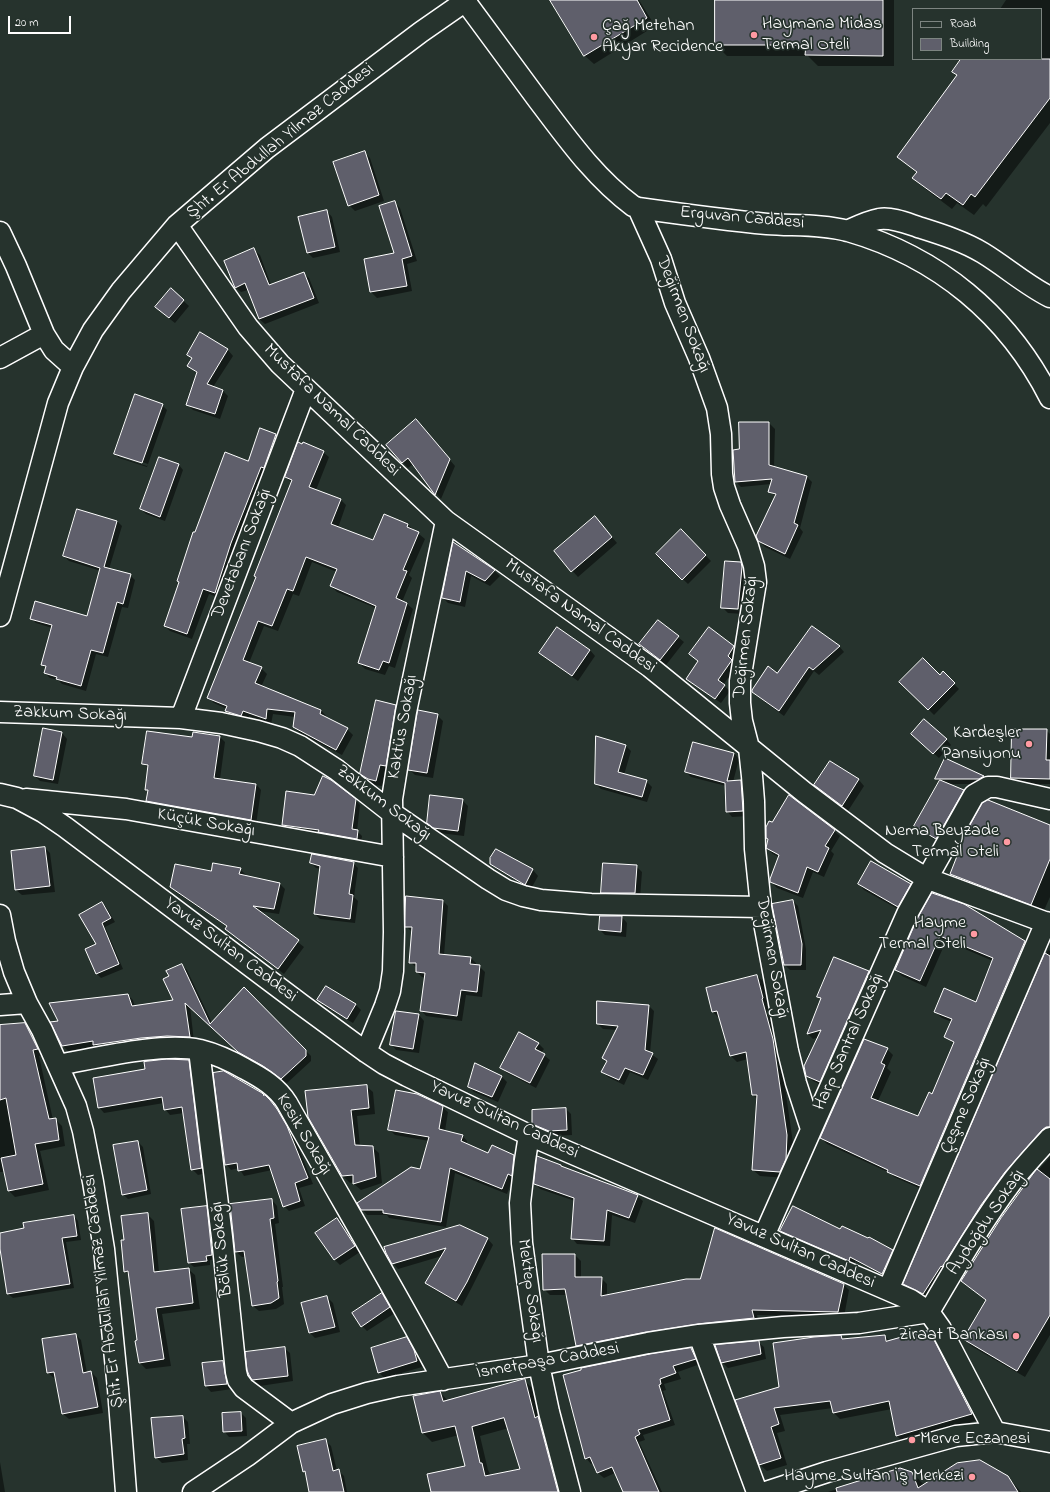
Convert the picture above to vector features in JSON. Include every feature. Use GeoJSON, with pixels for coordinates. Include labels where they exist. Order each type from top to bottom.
{"type":"FeatureCollection","features":[{"type":"Feature","properties":{"kind":"street","name":"Erguvan Caddesi"},"geometry":{"type":"LineString","coordinates":[[466,1],[588,166],[620,196],[638,208],[712,219],[815,226],[848,231],[885,244],[918,260],[948,278],[981,304],[1013,340],[1039,377],[1050,398]]}},
{"type":"Feature","properties":{"kind":"street","name":"Şht. Er Abdullah Yilmaz Caddesi"},"geometry":{"type":"LineString","coordinates":[[0,616],[58,403],[73,367],[93,330],[121,291],[177,226],[267,148],[421,32],[466,1]]}},
{"type":"Feature","properties":{"kind":"street","name":"Değirmen Sokağı"},"geometry":{"type":"LineString","coordinates":[[638,208],[661,259],[675,303],[713,395],[720,422],[724,487],[730,505],[748,546],[754,566],[756,582],[740,681],[740,703],[742,721],[749,748],[754,801],[755,849],[761,907],[788,1051],[796,1083],[811,1129]]}},
{"type":"Feature","properties":{"kind":"street"},"geometry":{"type":"LineString","coordinates":[[848,231],[879,219],[901,221],[967,244],[1050,297]]}},
{"type":"Feature","properties":{"kind":"street","name":"Mustafa Namal Caddesi"},"geometry":{"type":"LineString","coordinates":[[177,226],[248,327],[280,364],[446,521],[650,667],[749,748],[885,853],[926,878],[1048,923]]}},
{"type":"Feature","properties":{"kind":"street"},"geometry":{"type":"LineString","coordinates":[[2,239],[44,334],[54,350],[73,367]]}},
{"type":"Feature","properties":{"kind":"street"},"geometry":{"type":"LineString","coordinates":[[0,358],[44,334]]}},
{"type":"Feature","properties":{"kind":"street","name":"Devetabanı Sokağı"},"geometry":{"type":"LineString","coordinates":[[181,718],[306,389]]}},
{"type":"Feature","properties":{"kind":"street","name":"Kaktüs Sokağı"},"geometry":{"type":"LineString","coordinates":[[366,1052],[386,1006],[390,991],[393,971],[394,946],[393,782],[446,521]]}},
{"type":"Feature","properties":{"kind":"street","name":"Zakkum Sokağı"},"geometry":{"type":"LineString","coordinates":[[0,712],[181,718],[221,723],[258,730],[282,738],[300,746],[337,770],[392,813],[488,879],[506,890],[541,900],[644,906],[761,907]]}},
{"type":"Feature","properties":{"kind":"street","name":"Harp Santral Sokağı"},"geometry":{"type":"LineString","coordinates":[[764,1236],[907,914],[966,806],[974,795],[988,787],[997,787],[1050,799]]}},
{"type":"Feature","properties":{"kind":"street","name":"Küçük Sokağı"},"geometry":{"type":"LineString","coordinates":[[8,796],[126,809],[393,857]]}},
{"type":"Feature","properties":{"kind":"street","name":"Yavuz Sultan Caddesi"},"geometry":{"type":"LineString","coordinates":[[8,796],[43,812],[65,827],[366,1052],[407,1076],[529,1135],[911,1300],[929,1312],[941,1329],[995,1432]]}},
{"type":"Feature","properties":{"kind":"street","name":"Şht. Er Abdullah Yilmaz Caddesi"},"geometry":{"type":"LineString","coordinates":[[0,915],[5,941],[14,972],[27,1003],[42,1030],[76,1106],[83,1131],[104,1249],[112,1316],[126,1492]]}},
{"type":"Feature","properties":{"kind":"street","name":"Çeşme Sokağı"},"geometry":{"type":"LineString","coordinates":[[888,1290],[1048,923]]}},
{"type":"Feature","properties":{"kind":"street"},"geometry":{"type":"LineString","coordinates":[[0,1006],[27,1003]]}},
{"type":"Feature","properties":{"kind":"street","name":"Kesik Sokağı"},"geometry":{"type":"LineString","coordinates":[[58,1065],[149,1050],[175,1048],[199,1050],[215,1054],[268,1082],[280,1092],[410,1317],[443,1380]]}},
{"type":"Feature","properties":{"kind":"street","name":"Bölük Sokağı"},"geometry":{"type":"LineString","coordinates":[[199,1050],[221,1230],[236,1372],[238,1380],[244,1388],[291,1423]]}},
{"type":"Feature","properties":{"kind":"street","name":"Mektep Sokağı"},"geometry":{"type":"LineString","coordinates":[[529,1135],[520,1203],[522,1243],[539,1365],[549,1412],[570,1492]]}},
{"type":"Feature","properties":{"kind":"street","name":"Aydoğdu Sokağı"},"geometry":{"type":"LineString","coordinates":[[929,1312],[989,1214],[1014,1179],[1050,1138]]}},
{"type":"Feature","properties":{"kind":"street","name":"İsmetpaşa Caddesi"},"geometry":{"type":"LineString","coordinates":[[193,1492],[247,1456],[291,1423],[332,1404],[367,1393],[398,1386],[539,1365],[648,1343],[699,1335],[783,1327],[859,1323],[929,1312]]}},
{"type":"Feature","properties":{"kind":"street"},"geometry":{"type":"LineString","coordinates":[[699,1335],[757,1492]]}},
{"type":"Feature","properties":{"kind":"street"},"geometry":{"type":"LineString","coordinates":[[766,1492],[827,1472],[956,1436],[995,1432],[1050,1442]]}},
{"type":"Feature","properties":{"kind":"building","name":"Çağ Metehan Akyar Recidence"},"geometry":{"type":"Polygon","coordinates":[[[550,0],[637,0],[647,18],[584,56],[550,0]]]}},
{"type":"Feature","properties":{"kind":"building","name":"Haymana Midas Termal Oteli"},"geometry":{"type":"Polygon","coordinates":[[[715,0],[883,0],[883,56],[805,55],[806,45],[715,45],[715,0]]]}},
{"type":"Feature","properties":{"kind":"building"},"geometry":{"type":"Polygon","coordinates":[[[1050,59],[1050,98],[975,197],[971,194],[963,205],[946,193],[941,199],[912,178],[917,172],[897,157],[957,75],[952,72],[960,60],[1050,59]]]}},
{"type":"Feature","properties":{"kind":"building"},"geometry":{"type":"Polygon","coordinates":[[[365,151],[379,195],[348,206],[333,162],[365,151]]]}},
{"type":"Feature","properties":{"kind":"building"},"geometry":{"type":"Polygon","coordinates":[[[395,201],[412,256],[402,259],[407,286],[370,292],[364,259],[394,253],[379,206],[395,201]]]}},
{"type":"Feature","properties":{"kind":"building"},"geometry":{"type":"Polygon","coordinates":[[[327,210],[335,247],[307,253],[298,217],[327,210]]]}},
{"type":"Feature","properties":{"kind":"building"},"geometry":{"type":"Polygon","coordinates":[[[254,248],[269,285],[304,272],[314,298],[259,319],[245,283],[235,288],[224,261],[254,248]]]}},
{"type":"Feature","properties":{"kind":"building"},"geometry":{"type":"Polygon","coordinates":[[[171,288],[184,300],[169,318],[155,307],[171,288]]]}},
{"type":"Feature","properties":{"kind":"building"},"geometry":{"type":"Polygon","coordinates":[[[200,332],[228,349],[207,384],[223,390],[215,414],[186,405],[197,372],[187,366],[192,358],[187,355],[200,332]]]}},
{"type":"Feature","properties":{"kind":"building"},"geometry":{"type":"Polygon","coordinates":[[[135,394],[163,404],[142,463],[114,454],[135,394]]]}},
{"type":"Feature","properties":{"kind":"building"},"geometry":{"type":"Polygon","coordinates":[[[416,419],[450,459],[435,495],[408,458],[402,463],[386,445],[416,419]]]}},
{"type":"Feature","properties":{"kind":"building"},"geometry":{"type":"Polygon","coordinates":[[[739,422],[769,422],[769,465],[807,476],[794,523],[798,525],[785,554],[758,541],[756,536],[776,494],[768,492],[772,479],[735,482],[733,450],[739,449],[739,422]]]}},
{"type":"Feature","properties":{"kind":"building"},"geometry":{"type":"Polygon","coordinates":[[[260,428],[276,434],[264,468],[261,467],[231,543],[215,593],[203,589],[187,634],[164,626],[179,582],[177,581],[193,532],[195,532],[225,452],[248,461],[260,428]]]}},
{"type":"Feature","properties":{"kind":"building"},"geometry":{"type":"Polygon","coordinates":[[[298,442],[302,444],[303,442],[324,451],[309,487],[341,499],[331,524],[373,540],[384,514],[408,524],[407,527],[419,532],[403,570],[407,571],[396,598],[407,603],[389,663],[383,661],[379,670],[358,663],[376,606],[330,586],[337,569],[306,557],[293,591],[287,589],[272,626],[258,621],[243,660],[262,667],[255,683],[321,710],[320,714],[348,728],[336,750],[293,727],[295,712],[267,709],[266,719],[243,711],[241,716],[225,711],[227,706],[207,698],[256,577],[254,576],[292,480],[285,477],[298,442]]]}},
{"type":"Feature","properties":{"kind":"building"},"geometry":{"type":"Polygon","coordinates":[[[159,457],[179,464],[160,517],[140,509],[159,457]]]}},
{"type":"Feature","properties":{"kind":"building"},"geometry":{"type":"Polygon","coordinates":[[[77,509],[117,521],[104,567],[131,574],[123,604],[117,602],[103,653],[91,650],[81,686],[56,679],[57,677],[44,673],[46,666],[41,665],[52,625],[30,619],[35,601],[87,616],[100,568],[63,556],[77,509]]]}},
{"type":"Feature","properties":{"kind":"building"},"geometry":{"type":"Polygon","coordinates":[[[595,516],[612,537],[571,572],[554,551],[595,516]]]}},
{"type":"Feature","properties":{"kind":"building"},"geometry":{"type":"Polygon","coordinates":[[[681,529],[706,555],[682,580],[656,554],[681,529]]]}},
{"type":"Feature","properties":{"kind":"building"},"geometry":{"type":"Polygon","coordinates":[[[453,542],[495,570],[485,581],[466,571],[460,602],[442,598],[453,542]]]}},
{"type":"Feature","properties":{"kind":"building"},"geometry":{"type":"Polygon","coordinates":[[[725,561],[741,562],[742,567],[738,609],[721,608],[725,561]]]}},
{"type":"Feature","properties":{"kind":"building"},"geometry":{"type":"Polygon","coordinates":[[[658,620],[679,636],[660,660],[639,644],[658,620]]]}},
{"type":"Feature","properties":{"kind":"building"},"geometry":{"type":"Polygon","coordinates":[[[812,626],[840,646],[813,670],[809,667],[779,711],[752,692],[752,690],[768,666],[777,673],[812,626]]]}},
{"type":"Feature","properties":{"kind":"building"},"geometry":{"type":"Polygon","coordinates":[[[557,627],[590,650],[572,676],[539,653],[557,627]]]}},
{"type":"Feature","properties":{"kind":"building"},"geometry":{"type":"Polygon","coordinates":[[[709,627],[734,646],[728,656],[732,660],[718,680],[725,685],[715,699],[686,679],[698,661],[689,654],[709,627]]]}},
{"type":"Feature","properties":{"kind":"building"},"geometry":{"type":"Polygon","coordinates":[[[923,658],[940,675],[943,671],[955,683],[928,710],[899,682],[923,658]]]}},
{"type":"Feature","properties":{"kind":"building"},"geometry":{"type":"Polygon","coordinates":[[[376,700],[396,705],[386,766],[380,765],[376,781],[368,779],[360,774],[376,700]]]}},
{"type":"Feature","properties":{"kind":"building"},"geometry":{"type":"Polygon","coordinates":[[[418,710],[438,714],[427,773],[408,770],[418,710]]]}},
{"type":"Feature","properties":{"kind":"building"},"geometry":{"type":"Polygon","coordinates":[[[924,719],[947,739],[933,754],[911,734],[924,719]]]}},
{"type":"Feature","properties":{"kind":"building"},"geometry":{"type":"Polygon","coordinates":[[[43,728],[62,732],[53,780],[34,776],[43,728]]]}},
{"type":"Feature","properties":{"kind":"building","name":"Kardeşler Pansiyonu"},"geometry":{"type":"Polygon","coordinates":[[[1012,729],[1047,729],[1046,760],[1050,760],[1050,779],[1011,778],[1012,729]]]}},
{"type":"Feature","properties":{"kind":"building"},"geometry":{"type":"Polygon","coordinates":[[[147,731],[192,737],[193,732],[220,736],[214,778],[256,784],[251,820],[146,801],[148,790],[145,790],[148,765],[142,764],[147,731]]]}},
{"type":"Feature","properties":{"kind":"building"},"geometry":{"type":"Polygon","coordinates":[[[596,736],[626,745],[618,772],[647,780],[642,797],[595,784],[596,736]]]}},
{"type":"Feature","properties":{"kind":"building"},"geometry":{"type":"Polygon","coordinates":[[[693,742],[734,753],[727,781],[741,780],[743,811],[726,812],[725,783],[685,772],[693,742]]]}},
{"type":"Feature","properties":{"kind":"building"},"geometry":{"type":"Polygon","coordinates":[[[945,758],[984,776],[979,779],[935,779],[945,758]]]}},
{"type":"Feature","properties":{"kind":"building"},"geometry":{"type":"Polygon","coordinates":[[[830,761],[859,779],[842,806],[814,785],[830,761]]]}},
{"type":"Feature","properties":{"kind":"building"},"geometry":{"type":"Polygon","coordinates":[[[323,776],[331,780],[356,799],[352,829],[358,830],[357,839],[318,832],[319,830],[282,825],[286,791],[314,795],[323,776]]]}},
{"type":"Feature","properties":{"kind":"building"},"geometry":{"type":"Polygon","coordinates":[[[940,780],[964,790],[936,839],[914,826],[940,780]]]}},
{"type":"Feature","properties":{"kind":"building"},"geometry":{"type":"Polygon","coordinates":[[[430,795],[463,799],[458,831],[433,828],[427,823],[430,795]]]}},
{"type":"Feature","properties":{"kind":"building"},"geometry":{"type":"Polygon","coordinates":[[[789,795],[835,830],[825,846],[829,848],[818,872],[807,867],[798,893],[770,882],[779,855],[766,848],[768,839],[766,838],[766,827],[769,821],[772,822],[789,795]]]}},
{"type":"Feature","properties":{"kind":"building","name":"Nema Beyzade Termal Oteli"},"geometry":{"type":"Polygon","coordinates":[[[988,800],[1050,825],[1050,859],[1031,905],[950,874],[959,851],[956,850],[982,803],[988,800]]]}},
{"type":"Feature","properties":{"kind":"building"},"geometry":{"type":"Polygon","coordinates":[[[45,847],[50,886],[15,890],[11,851],[45,847]]]}},
{"type":"Feature","properties":{"kind":"building"},"geometry":{"type":"Polygon","coordinates":[[[496,849],[533,869],[525,885],[490,864],[490,858],[496,849]]]}},
{"type":"Feature","properties":{"kind":"building"},"geometry":{"type":"Polygon","coordinates":[[[312,854],[354,862],[349,894],[353,895],[350,919],[314,914],[320,866],[310,863],[312,854]]]}},
{"type":"Feature","properties":{"kind":"building"},"geometry":{"type":"Polygon","coordinates":[[[871,861],[911,884],[898,907],[858,884],[871,861]]]}},
{"type":"Feature","properties":{"kind":"building"},"geometry":{"type":"Polygon","coordinates":[[[213,863],[241,868],[239,874],[280,883],[274,909],[253,906],[299,940],[278,969],[225,929],[227,926],[170,887],[175,864],[211,871],[213,863]]]}},
{"type":"Feature","properties":{"kind":"building"},"geometry":{"type":"Polygon","coordinates":[[[603,863],[637,865],[635,893],[601,893],[603,863]]]}},
{"type":"Feature","properties":{"kind":"building"},"geometry":{"type":"Polygon","coordinates":[[[932,893],[964,904],[1025,941],[920,1186],[887,1172],[888,1170],[820,1138],[864,1039],[888,1048],[881,1063],[885,1065],[871,1098],[918,1116],[929,1092],[932,1094],[954,1042],[944,1037],[952,1019],[934,1012],[944,988],[976,1002],[993,958],[940,936],[920,981],[895,970],[917,919],[932,893]]]}},
{"type":"Feature","properties":{"kind":"building"},"geometry":{"type":"Polygon","coordinates":[[[406,896],[443,900],[439,954],[471,957],[470,964],[480,965],[477,992],[461,990],[457,1016],[420,1011],[425,973],[416,972],[416,963],[409,963],[412,927],[405,927],[406,896]]]}},
{"type":"Feature","properties":{"kind":"building"},"geometry":{"type":"Polygon","coordinates":[[[793,900],[802,944],[801,965],[784,965],[772,904],[793,900]]]}},
{"type":"Feature","properties":{"kind":"building"},"geometry":{"type":"Polygon","coordinates":[[[102,902],[111,918],[102,923],[119,964],[96,974],[85,949],[96,944],[79,915],[102,902]]]}},
{"type":"Feature","properties":{"kind":"building"},"geometry":{"type":"Polygon","coordinates":[[[600,916],[622,916],[621,932],[599,930],[600,916]]]}},
{"type":"Feature","properties":{"kind":"building"},"geometry":{"type":"Polygon","coordinates":[[[1045,953],[1050,956],[1050,1127],[1046,1127],[1042,1130],[1005,1172],[981,1205],[923,1294],[903,1284],[1045,953]]]}},
{"type":"Feature","properties":{"kind":"building"},"geometry":{"type":"Polygon","coordinates":[[[834,957],[869,971],[820,1082],[806,1076],[804,1066],[821,1030],[807,1034],[821,998],[817,997],[834,957]]]}},
{"type":"Feature","properties":{"kind":"building"},"geometry":{"type":"Polygon","coordinates":[[[182,964],[210,1024],[244,987],[306,1050],[306,1056],[281,1079],[263,1066],[238,1052],[185,1003],[190,1037],[167,1036],[141,1038],[93,1045],[93,1041],[62,1046],[50,1022],[58,1021],[49,1003],[128,994],[132,1006],[173,1000],[163,979],[169,976],[166,971],[182,964]]]}},
{"type":"Feature","properties":{"kind":"building"},"geometry":{"type":"Polygon","coordinates":[[[757,975],[773,1039],[787,1135],[786,1159],[780,1172],[752,1170],[757,1095],[752,1095],[746,1052],[730,1056],[717,1011],[712,1012],[706,988],[757,975]]]}},
{"type":"Feature","properties":{"kind":"building"},"geometry":{"type":"Polygon","coordinates":[[[326,986],[356,1004],[347,1019],[317,1000],[326,986]]]}},
{"type":"Feature","properties":{"kind":"building"},"geometry":{"type":"Polygon","coordinates":[[[597,1001],[649,1005],[645,1050],[653,1053],[643,1075],[625,1068],[619,1080],[601,1072],[607,1061],[602,1058],[618,1026],[597,1024],[597,1001]]]}},
{"type":"Feature","properties":{"kind":"building"},"geometry":{"type":"Polygon","coordinates":[[[396,1011],[419,1014],[413,1049],[390,1045],[396,1011]]]}},
{"type":"Feature","properties":{"kind":"building"},"geometry":{"type":"Polygon","coordinates":[[[25,1023],[38,1049],[33,1050],[49,1119],[56,1118],[59,1140],[35,1144],[43,1184],[8,1191],[1,1158],[16,1155],[6,1098],[0,1100],[0,1025],[25,1023]]]}},
{"type":"Feature","properties":{"kind":"building"},"geometry":{"type":"Polygon","coordinates":[[[519,1032],[539,1043],[535,1049],[545,1054],[530,1083],[500,1068],[519,1032]]]}},
{"type":"Feature","properties":{"kind":"building"},"geometry":{"type":"Polygon","coordinates":[[[167,1059],[189,1060],[202,1168],[191,1170],[182,1107],[164,1110],[162,1097],[98,1108],[93,1078],[145,1069],[144,1062],[167,1059]]]}},
{"type":"Feature","properties":{"kind":"building"},"geometry":{"type":"Polygon","coordinates":[[[475,1063],[502,1076],[492,1097],[468,1087],[475,1063]]]}},
{"type":"Feature","properties":{"kind":"building"},"geometry":{"type":"Polygon","coordinates":[[[224,1071],[265,1095],[277,1109],[287,1126],[308,1178],[295,1183],[300,1201],[283,1207],[269,1165],[238,1171],[237,1163],[225,1165],[213,1073],[224,1071]]]}},
{"type":"Feature","properties":{"kind":"building"},"geometry":{"type":"Polygon","coordinates":[[[367,1085],[369,1108],[351,1110],[355,1145],[373,1146],[376,1177],[353,1184],[353,1175],[342,1176],[308,1117],[305,1091],[367,1085]]]}},
{"type":"Feature","properties":{"kind":"building"},"geometry":{"type":"Polygon","coordinates":[[[396,1090],[417,1094],[443,1106],[439,1129],[463,1135],[461,1141],[488,1153],[492,1145],[514,1155],[512,1176],[508,1174],[502,1189],[450,1168],[441,1222],[383,1213],[383,1210],[361,1210],[357,1203],[411,1167],[420,1169],[429,1137],[388,1130],[396,1090]]]}},
{"type":"Feature","properties":{"kind":"building"},"geometry":{"type":"Polygon","coordinates":[[[566,1108],[567,1130],[549,1131],[532,1124],[532,1110],[566,1108]]]}},
{"type":"Feature","properties":{"kind":"building"},"geometry":{"type":"Polygon","coordinates":[[[138,1141],[147,1190],[122,1195],[113,1145],[138,1141]]]}},
{"type":"Feature","properties":{"kind":"building"},"geometry":{"type":"Polygon","coordinates":[[[537,1156],[638,1195],[629,1218],[607,1210],[604,1241],[571,1239],[574,1198],[534,1184],[537,1156]]]}},
{"type":"Feature","properties":{"kind":"building"},"geometry":{"type":"Polygon","coordinates":[[[1037,1169],[1050,1179],[1050,1315],[1017,1371],[963,1339],[986,1300],[961,1281],[1001,1218],[1037,1169]]]}},
{"type":"Feature","properties":{"kind":"building"},"geometry":{"type":"Polygon","coordinates":[[[272,1199],[274,1218],[270,1219],[279,1298],[271,1303],[252,1306],[244,1251],[235,1252],[230,1204],[272,1199]]]}},
{"type":"Feature","properties":{"kind":"building"},"geometry":{"type":"Polygon","coordinates":[[[207,1206],[212,1255],[206,1256],[207,1261],[188,1263],[181,1209],[207,1206]]]}},
{"type":"Feature","properties":{"kind":"building"},"geometry":{"type":"Polygon","coordinates":[[[793,1206],[840,1229],[842,1226],[868,1238],[869,1237],[893,1250],[882,1274],[850,1257],[849,1261],[780,1231],[793,1206]]]}},
{"type":"Feature","properties":{"kind":"building"},"geometry":{"type":"Polygon","coordinates":[[[148,1213],[154,1272],[189,1268],[193,1303],[156,1308],[164,1359],[139,1363],[135,1341],[137,1340],[128,1271],[124,1272],[121,1240],[124,1240],[121,1216],[148,1213]]]}},
{"type":"Feature","properties":{"kind":"building"},"geometry":{"type":"Polygon","coordinates":[[[74,1215],[77,1236],[62,1238],[70,1284],[7,1294],[0,1249],[0,1233],[24,1228],[23,1223],[74,1215]]]}},
{"type":"Feature","properties":{"kind":"building"},"geometry":{"type":"Polygon","coordinates":[[[337,1218],[355,1246],[334,1260],[315,1233],[337,1218]]]}},
{"type":"Feature","properties":{"kind":"building"},"geometry":{"type":"Polygon","coordinates":[[[460,1225],[488,1238],[467,1282],[456,1301],[425,1283],[446,1248],[392,1264],[384,1247],[460,1225]]]}},
{"type":"Feature","properties":{"kind":"building"},"geometry":{"type":"Polygon","coordinates":[[[715,1228],[844,1284],[838,1312],[752,1310],[754,1318],[697,1324],[646,1332],[576,1346],[565,1289],[543,1290],[542,1254],[575,1254],[575,1277],[602,1277],[601,1296],[686,1279],[700,1279],[715,1228]]]}},
{"type":"Feature","properties":{"kind":"building"},"geometry":{"type":"Polygon","coordinates":[[[382,1293],[390,1307],[361,1327],[352,1313],[382,1293]]]}},
{"type":"Feature","properties":{"kind":"building"},"geometry":{"type":"Polygon","coordinates":[[[327,1296],[335,1327],[309,1333],[301,1303],[327,1296]]]}},
{"type":"Feature","properties":{"kind":"building"},"geometry":{"type":"Polygon","coordinates":[[[928,1331],[931,1334],[972,1414],[896,1436],[889,1401],[833,1413],[830,1401],[774,1408],[779,1424],[771,1427],[781,1458],[759,1465],[735,1400],[779,1387],[773,1343],[841,1335],[842,1339],[885,1335],[886,1341],[928,1331]]]}},
{"type":"Feature","properties":{"kind":"building"},"geometry":{"type":"Polygon","coordinates":[[[76,1334],[83,1373],[91,1371],[98,1407],[62,1414],[54,1372],[47,1373],[42,1339],[76,1334]]]}},
{"type":"Feature","properties":{"kind":"building"},"geometry":{"type":"Polygon","coordinates":[[[407,1337],[414,1350],[417,1361],[378,1373],[371,1348],[407,1337]]]}},
{"type":"Feature","properties":{"kind":"building"},"geometry":{"type":"Polygon","coordinates":[[[759,1341],[761,1354],[721,1363],[715,1345],[759,1341]]]}},
{"type":"Feature","properties":{"kind":"building"},"geometry":{"type":"Polygon","coordinates":[[[285,1347],[288,1376],[252,1380],[247,1370],[245,1352],[285,1347]]]}},
{"type":"Feature","properties":{"kind":"building"},"geometry":{"type":"Polygon","coordinates":[[[691,1348],[696,1359],[673,1366],[676,1373],[660,1379],[661,1384],[659,1385],[670,1420],[638,1430],[640,1434],[635,1437],[659,1492],[623,1492],[612,1467],[597,1473],[590,1457],[585,1459],[563,1375],[581,1370],[581,1368],[650,1354],[691,1348]]]}},
{"type":"Feature","properties":{"kind":"building"},"geometry":{"type":"Polygon","coordinates":[[[223,1361],[227,1384],[205,1386],[202,1363],[223,1361]]]}},
{"type":"Feature","properties":{"kind":"building"},"geometry":{"type":"Polygon","coordinates":[[[525,1379],[535,1418],[538,1416],[558,1492],[431,1492],[427,1474],[465,1466],[455,1426],[422,1433],[413,1396],[440,1391],[443,1401],[525,1379]],[[504,1418],[472,1427],[480,1463],[482,1463],[485,1476],[520,1469],[504,1418]]]}},
{"type":"Feature","properties":{"kind":"building"},"geometry":{"type":"Polygon","coordinates":[[[241,1412],[242,1431],[223,1432],[222,1413],[241,1412]]]}},
{"type":"Feature","properties":{"kind":"building"},"geometry":{"type":"Polygon","coordinates":[[[183,1416],[185,1438],[182,1439],[184,1454],[155,1458],[151,1418],[183,1416]]]}},
{"type":"Feature","properties":{"kind":"building"},"geometry":{"type":"Polygon","coordinates":[[[326,1439],[333,1471],[339,1469],[344,1492],[309,1492],[305,1471],[303,1472],[297,1446],[326,1439]]]}},
{"type":"Feature","properties":{"kind":"building","name":"Hayme Sultan İş Merkezi"},"geometry":{"type":"Polygon","coordinates":[[[980,1460],[1008,1476],[1018,1492],[837,1492],[836,1488],[900,1468],[912,1472],[918,1488],[957,1463],[980,1460]]]}},
{"type":"Feature","properties":{"kind":"place","name":"Haymana Midas Termal Oteli"},"geometry":{"type":"Point","coordinates":[754,35]}},
{"type":"Feature","properties":{"kind":"place","name":"Çağ Metehan Akyar Recidence"},"geometry":{"type":"Point","coordinates":[594,37]}},
{"type":"Feature","properties":{"kind":"place","name":"Kardeşler Pansiyonu"},"geometry":{"type":"Point","coordinates":[1029,744]}},
{"type":"Feature","properties":{"kind":"place","name":"Nema Beyzade Termal Oteli"},"geometry":{"type":"Point","coordinates":[1007,842]}},
{"type":"Feature","properties":{"kind":"place","name":"Hayme Termal Oteli"},"geometry":{"type":"Point","coordinates":[974,934]}},
{"type":"Feature","properties":{"kind":"place","name":"Ziraat Bankası"},"geometry":{"type":"Point","coordinates":[1016,1336]}},
{"type":"Feature","properties":{"kind":"place","name":"Merve Eczanesi"},"geometry":{"type":"Point","coordinates":[912,1440]}},
{"type":"Feature","properties":{"kind":"place","name":"Hayme Sultan İş Merkezi"},"geometry":{"type":"Point","coordinates":[972,1477]}}]}
